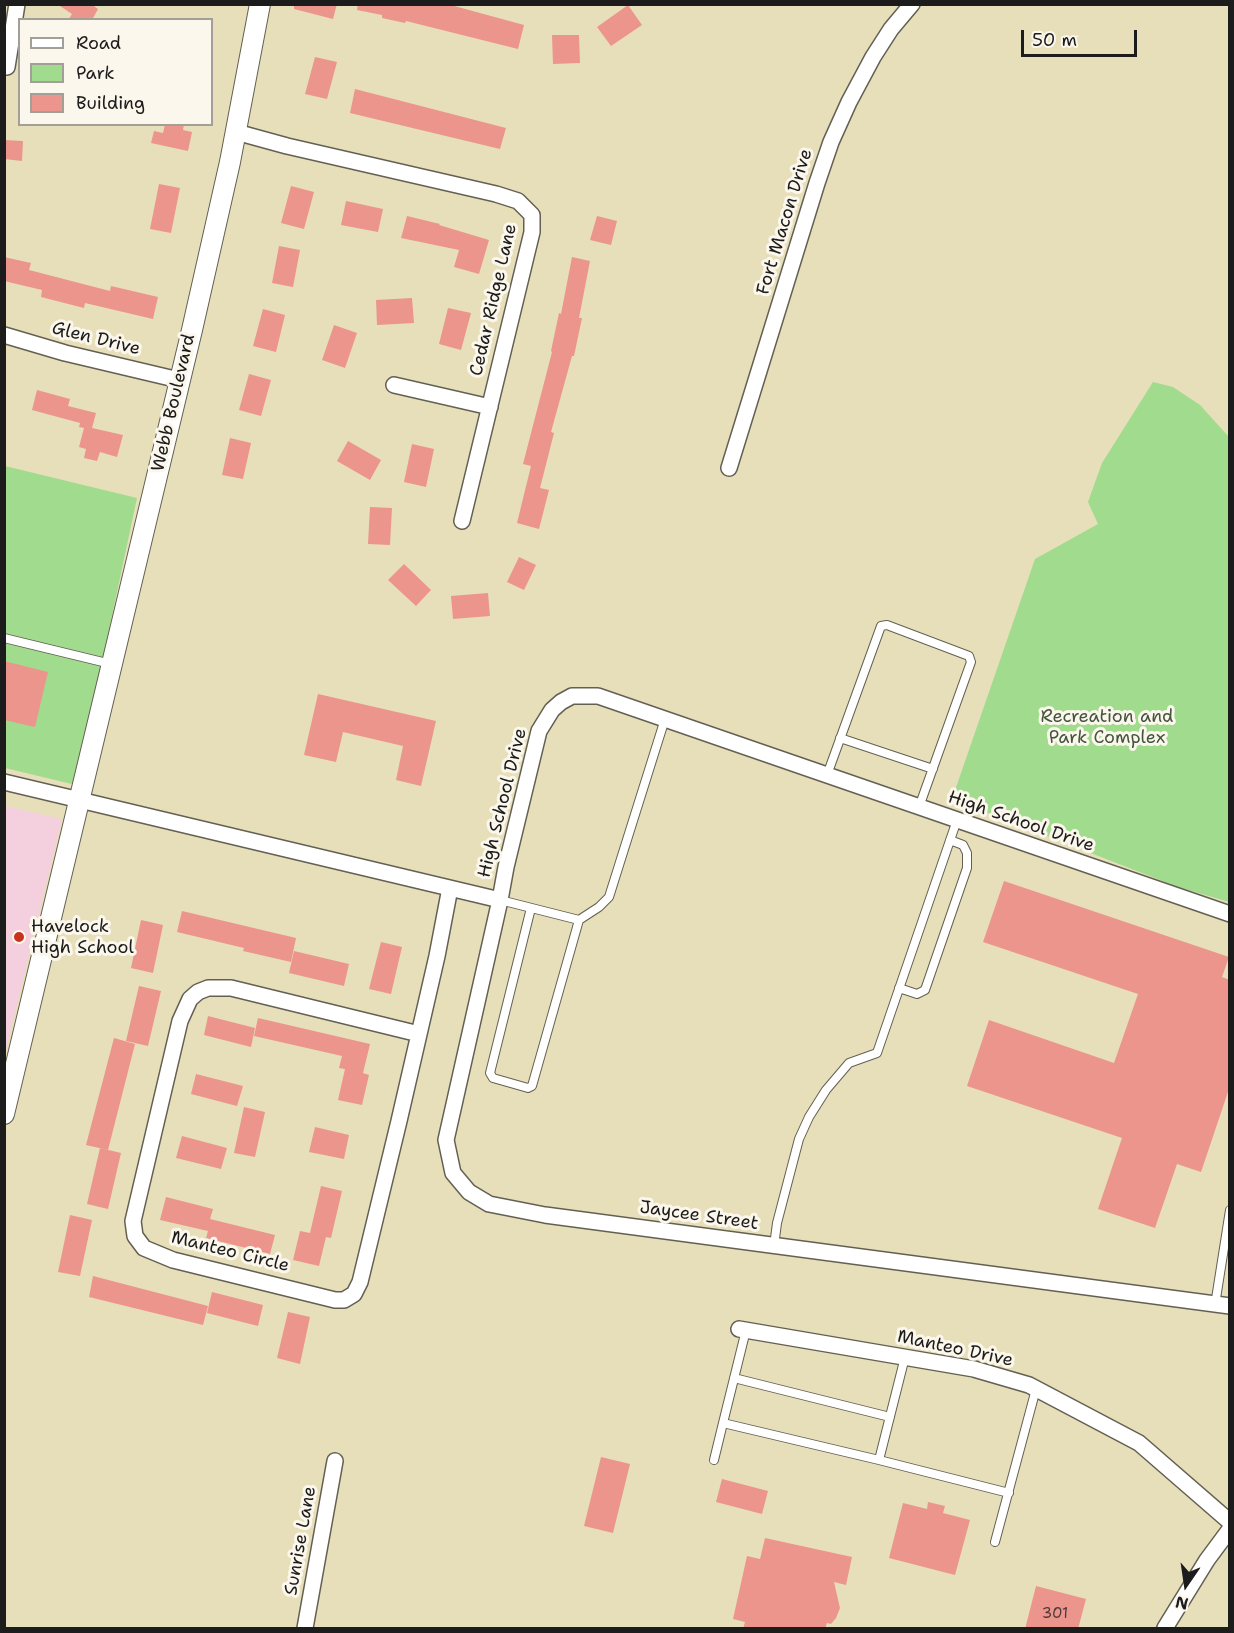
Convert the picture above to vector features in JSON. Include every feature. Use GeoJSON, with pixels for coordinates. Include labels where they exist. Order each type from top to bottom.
{"type":"FeatureCollection","features":[{"type":"Feature","properties":{"kind":"street"},"geometry":{"type":"LineString","coordinates":[[7,68],[16,4]]}},
{"type":"Feature","properties":{"kind":"street","name":"Webb Boulevard"},"geometry":{"type":"LineString","coordinates":[[4,1114],[179,380],[236,132],[260,4]]}},
{"type":"Feature","properties":{"kind":"street","name":"Fort Macon Drive"},"geometry":{"type":"LineString","coordinates":[[729,468],[831,142],[873,57],[891,29],[912,4]]}},
{"type":"Feature","properties":{"kind":"street","name":"Cedar Ridge Lane"},"geometry":{"type":"LineString","coordinates":[[236,132],[496,194],[518,201],[532,215],[532,232],[462,521]]}},
{"type":"Feature","properties":{"kind":"street","name":"Glen Drive"},"geometry":{"type":"LineString","coordinates":[[4,335],[65,353],[179,380]]}},
{"type":"Feature","properties":{"kind":"street"},"geometry":{"type":"LineString","coordinates":[[394,385],[490,407]]}},
{"type":"Feature","properties":{"kind":"street","name":"High School Drive"},"geometry":{"type":"LineString","coordinates":[[4,782],[500,900],[537,741],[545,721],[552,710],[572,696],[598,696],[1230,914]]}},
{"type":"Feature","properties":{"kind":"street","name":"Manteo Circle"},"geometry":{"type":"LineString","coordinates":[[419,1034],[231,988],[208,988],[198,992],[184,1009],[180,1021],[133,1221],[135,1236],[144,1248],[173,1260],[335,1300],[351,1297],[360,1282],[419,1034],[437,956],[450,888]]}},
{"type":"Feature","properties":{"kind":"street","name":"Jaycee Street"},"geometry":{"type":"LineString","coordinates":[[500,900],[446,1140],[453,1173],[469,1192],[489,1204],[545,1215],[1222,1306]]}},
{"type":"Feature","properties":{"kind":"street","name":"Manteo Drive"},"geometry":{"type":"LineString","coordinates":[[742,1329],[974,1369],[1036,1389],[1139,1443],[1230,1522]]}},
{"type":"Feature","properties":{"kind":"street","name":"Sunrise Lane"},"geometry":{"type":"LineString","coordinates":[[305,1629],[335,1461]]}},
{"type":"Feature","properties":{"kind":"street"},"geometry":{"type":"LineString","coordinates":[[1165,1629],[1207,1560],[1230,1529]]}},
{"type":"Feature","properties":{"kind":"lane"},"geometry":{"type":"LineString","coordinates":[[827,776],[881,626],[887,625],[969,656],[971,662],[919,807]]}},
{"type":"Feature","properties":{"kind":"lane"},"geometry":{"type":"LineString","coordinates":[[4,638],[112,664]]}},
{"type":"Feature","properties":{"kind":"lane"},"geometry":{"type":"LineString","coordinates":[[531,908],[490,1073],[493,1078],[528,1088],[532,1086],[579,920],[599,907],[609,897],[665,718]]}},
{"type":"Feature","properties":{"kind":"lane"},"geometry":{"type":"LineString","coordinates":[[840,738],[933,769]]}},
{"type":"Feature","properties":{"kind":"lane"},"geometry":{"type":"LineString","coordinates":[[774,1246],[777,1223],[799,1139],[809,1117],[826,1090],[849,1063],[877,1053],[957,820]]}},
{"type":"Feature","properties":{"kind":"lane"},"geometry":{"type":"LineString","coordinates":[[899,988],[917,994],[925,990],[967,868],[967,853],[963,845],[950,840]]}},
{"type":"Feature","properties":{"kind":"lane"},"geometry":{"type":"LineString","coordinates":[[500,900],[579,920]]}},
{"type":"Feature","properties":{"kind":"lane"},"geometry":{"type":"LineString","coordinates":[[1222,1306],[1230,1210]]}},
{"type":"Feature","properties":{"kind":"lane"},"geometry":{"type":"LineString","coordinates":[[714,1460],[734,1378],[742,1329]]}},
{"type":"Feature","properties":{"kind":"lane"},"geometry":{"type":"LineString","coordinates":[[879,1460],[905,1357]]}},
{"type":"Feature","properties":{"kind":"lane"},"geometry":{"type":"LineString","coordinates":[[734,1378],[890,1417]]}},
{"type":"Feature","properties":{"kind":"lane"},"geometry":{"type":"LineString","coordinates":[[995,1542],[1036,1389]]}},
{"type":"Feature","properties":{"kind":"lane"},"geometry":{"type":"LineString","coordinates":[[723,1423],[1009,1493]]}},
{"type":"Feature","properties":{"kind":"shaded area","name":"Havelock High School"},"geometry":{"type":"Polygon","coordinates":[[[4,806],[62,819],[5,1055],[4,806]]]}},
{"type":"Feature","properties":{"kind":"green space","name":"Recreation and Park Complex"},"geometry":{"type":"Polygon","coordinates":[[[1153,382],[1173,387],[1200,405],[1229,437],[1229,902],[1178,887],[952,799],[1035,559],[1098,524],[1088,502],[1102,463],[1153,382]]]}},
{"type":"Feature","properties":{"kind":"green space"},"geometry":{"type":"Polygon","coordinates":[[[5,466],[137,498],[76,785],[5,768],[5,466]]]}},
{"type":"Feature","properties":{"kind":"building"},"geometry":{"type":"Polygon","coordinates":[[[57,4],[91,4],[98,9],[93,18],[69,18],[72,14],[57,4]]]}},
{"type":"Feature","properties":{"kind":"building"},"geometry":{"type":"Polygon","coordinates":[[[294,4],[337,4],[333,19],[294,9],[294,4]]]}},
{"type":"Feature","properties":{"kind":"building"},"geometry":{"type":"Polygon","coordinates":[[[358,4],[447,4],[524,25],[518,49],[406,21],[405,23],[382,18],[382,15],[357,10],[358,4]]]}},
{"type":"Feature","properties":{"kind":"building"},"geometry":{"type":"Polygon","coordinates":[[[628,5],[642,25],[611,46],[597,27],[628,5]]]}},
{"type":"Feature","properties":{"kind":"building"},"geometry":{"type":"Polygon","coordinates":[[[552,35],[579,35],[580,63],[553,64],[552,35]]]}},
{"type":"Feature","properties":{"kind":"building"},"geometry":{"type":"Polygon","coordinates":[[[315,57],[337,62],[327,99],[305,94],[315,57]]]}},
{"type":"Feature","properties":{"kind":"building"},"geometry":{"type":"Polygon","coordinates":[[[355,89],[506,128],[500,149],[350,113],[355,89]]]}},
{"type":"Feature","properties":{"kind":"building"},"geometry":{"type":"Polygon","coordinates":[[[165,126],[184,126],[183,130],[192,132],[188,151],[151,143],[154,131],[163,133],[165,126]]]}},
{"type":"Feature","properties":{"kind":"building"},"geometry":{"type":"Polygon","coordinates":[[[4,140],[23,141],[22,161],[4,159],[4,140]]]}},
{"type":"Feature","properties":{"kind":"building"},"geometry":{"type":"Polygon","coordinates":[[[159,184],[180,188],[171,233],[150,229],[159,184]]]}},
{"type":"Feature","properties":{"kind":"building"},"geometry":{"type":"Polygon","coordinates":[[[291,186],[314,192],[304,229],[281,223],[291,186]]]}},
{"type":"Feature","properties":{"kind":"building"},"geometry":{"type":"Polygon","coordinates":[[[346,201],[383,209],[378,232],[341,225],[346,201]]]}},
{"type":"Feature","properties":{"kind":"building"},"geometry":{"type":"Polygon","coordinates":[[[407,216],[489,240],[479,274],[454,267],[459,250],[401,238],[407,216]]]}},
{"type":"Feature","properties":{"kind":"building"},"geometry":{"type":"Polygon","coordinates":[[[597,216],[617,221],[611,245],[590,240],[597,216]]]}},
{"type":"Feature","properties":{"kind":"building"},"geometry":{"type":"Polygon","coordinates":[[[279,246],[300,250],[293,287],[272,283],[279,246]]]}},
{"type":"Feature","properties":{"kind":"building"},"geometry":{"type":"Polygon","coordinates":[[[4,257],[31,263],[29,270],[110,291],[111,286],[158,297],[153,319],[85,303],[84,308],[41,297],[42,290],[4,281],[4,257]]]}},
{"type":"Feature","properties":{"kind":"building"},"geometry":{"type":"Polygon","coordinates":[[[572,257],[590,261],[574,356],[572,356],[551,432],[554,433],[540,488],[549,490],[539,529],[517,523],[531,466],[523,464],[552,352],[559,313],[561,314],[572,257]]]}},
{"type":"Feature","properties":{"kind":"building"},"geometry":{"type":"Polygon","coordinates":[[[412,298],[414,323],[377,325],[376,300],[412,298]]]}},
{"type":"Feature","properties":{"kind":"building"},"geometry":{"type":"Polygon","coordinates":[[[448,308],[471,313],[461,350],[439,344],[448,308]]]}},
{"type":"Feature","properties":{"kind":"building"},"geometry":{"type":"Polygon","coordinates":[[[263,309],[285,315],[276,352],[253,346],[263,309]]]}},
{"type":"Feature","properties":{"kind":"building"},"geometry":{"type":"Polygon","coordinates":[[[334,325],[357,333],[345,368],[322,360],[334,325]]]}},
{"type":"Feature","properties":{"kind":"building"},"geometry":{"type":"Polygon","coordinates":[[[249,374],[271,380],[261,416],[239,410],[249,374]]]}},
{"type":"Feature","properties":{"kind":"building"},"geometry":{"type":"Polygon","coordinates":[[[37,390],[70,399],[68,406],[96,413],[92,428],[123,435],[117,457],[100,452],[97,461],[84,458],[86,449],[79,447],[84,428],[79,427],[80,423],[32,410],[37,390]]]}},
{"type":"Feature","properties":{"kind":"building"},"geometry":{"type":"Polygon","coordinates":[[[230,438],[251,443],[243,479],[222,475],[230,438]]]}},
{"type":"Feature","properties":{"kind":"building"},"geometry":{"type":"Polygon","coordinates":[[[348,441],[381,460],[370,480],[337,461],[348,441]]]}},
{"type":"Feature","properties":{"kind":"building"},"geometry":{"type":"Polygon","coordinates":[[[412,444],[434,449],[426,487],[404,482],[412,444]]]}},
{"type":"Feature","properties":{"kind":"building"},"geometry":{"type":"Polygon","coordinates":[[[370,507],[392,508],[390,545],[368,544],[370,507]]]}},
{"type":"Feature","properties":{"kind":"building"},"geometry":{"type":"Polygon","coordinates":[[[519,557],[536,565],[524,590],[507,582],[519,557]]]}},
{"type":"Feature","properties":{"kind":"building"},"geometry":{"type":"Polygon","coordinates":[[[404,564],[431,590],[416,606],[388,580],[404,564]]]}},
{"type":"Feature","properties":{"kind":"building"},"geometry":{"type":"Polygon","coordinates":[[[488,593],[490,616],[453,619],[451,596],[488,593]]]}},
{"type":"Feature","properties":{"kind":"building"},"geometry":{"type":"Polygon","coordinates":[[[4,661],[48,672],[35,727],[4,720],[4,661]]]}},
{"type":"Feature","properties":{"kind":"building"},"geometry":{"type":"Polygon","coordinates":[[[318,694],[436,721],[421,786],[396,780],[403,746],[343,732],[336,762],[304,755],[318,694]]]}},
{"type":"Feature","properties":{"kind":"building"},"geometry":{"type":"Polygon","coordinates":[[[1004,881],[1229,957],[1222,977],[1230,980],[1230,1086],[1201,1172],[1177,1164],[1155,1228],[1098,1209],[1122,1138],[967,1086],[989,1020],[1114,1063],[1138,994],[983,942],[1004,881]]]}},
{"type":"Feature","properties":{"kind":"building"},"geometry":{"type":"Polygon","coordinates":[[[182,911],[296,938],[291,962],[177,932],[182,911]]]}},
{"type":"Feature","properties":{"kind":"building"},"geometry":{"type":"Polygon","coordinates":[[[141,920],[163,925],[153,973],[131,968],[141,920]]]}},
{"type":"Feature","properties":{"kind":"building"},"geometry":{"type":"Polygon","coordinates":[[[381,942],[402,947],[391,994],[369,989],[381,942]]]}},
{"type":"Feature","properties":{"kind":"building"},"geometry":{"type":"Polygon","coordinates":[[[294,951],[349,964],[344,986],[289,973],[294,951]]]}},
{"type":"Feature","properties":{"kind":"building"},"geometry":{"type":"Polygon","coordinates":[[[139,986],[161,991],[148,1046],[126,1041],[139,986]]]}},
{"type":"Feature","properties":{"kind":"building"},"geometry":{"type":"Polygon","coordinates":[[[208,1016],[255,1028],[251,1047],[204,1035],[208,1016]]]}},
{"type":"Feature","properties":{"kind":"building"},"geometry":{"type":"Polygon","coordinates":[[[258,1018],[370,1044],[363,1073],[369,1075],[362,1105],[338,1100],[345,1069],[339,1068],[342,1056],[254,1036],[258,1018]]]}},
{"type":"Feature","properties":{"kind":"building"},"geometry":{"type":"Polygon","coordinates":[[[114,1038],[135,1044],[108,1150],[86,1145],[114,1038]]]}},
{"type":"Feature","properties":{"kind":"building"},"geometry":{"type":"Polygon","coordinates":[[[196,1074],[243,1086],[237,1106],[191,1094],[196,1074]]]}},
{"type":"Feature","properties":{"kind":"building"},"geometry":{"type":"Polygon","coordinates":[[[244,1107],[265,1112],[255,1157],[234,1153],[244,1107]]]}},
{"type":"Feature","properties":{"kind":"building"},"geometry":{"type":"Polygon","coordinates":[[[315,1127],[349,1135],[344,1159],[309,1152],[315,1127]]]}},
{"type":"Feature","properties":{"kind":"building"},"geometry":{"type":"Polygon","coordinates":[[[182,1136],[227,1148],[221,1169],[176,1158],[182,1136]]]}},
{"type":"Feature","properties":{"kind":"building"},"geometry":{"type":"Polygon","coordinates":[[[100,1148],[121,1153],[108,1209],[87,1204],[100,1148]]]}},
{"type":"Feature","properties":{"kind":"building"},"geometry":{"type":"Polygon","coordinates":[[[321,1186],[342,1191],[331,1238],[326,1237],[319,1266],[293,1260],[300,1231],[310,1233],[321,1186]]]}},
{"type":"Feature","properties":{"kind":"building"},"geometry":{"type":"Polygon","coordinates":[[[166,1197],[213,1209],[210,1219],[275,1235],[270,1254],[206,1238],[208,1231],[160,1220],[166,1197]]]}},
{"type":"Feature","properties":{"kind":"building"},"geometry":{"type":"Polygon","coordinates":[[[70,1215],[92,1220],[80,1276],[58,1272],[70,1215]]]}},
{"type":"Feature","properties":{"kind":"building"},"geometry":{"type":"Polygon","coordinates":[[[93,1276],[208,1306],[203,1325],[89,1297],[93,1276]]]}},
{"type":"Feature","properties":{"kind":"building"},"geometry":{"type":"Polygon","coordinates":[[[212,1292],[263,1305],[258,1326],[207,1313],[212,1292]]]}},
{"type":"Feature","properties":{"kind":"building"},"geometry":{"type":"Polygon","coordinates":[[[288,1312],[310,1317],[300,1364],[277,1358],[288,1312]]]}},
{"type":"Feature","properties":{"kind":"building"},"geometry":{"type":"Polygon","coordinates":[[[601,1457],[630,1464],[613,1533],[584,1526],[601,1457]]]}},
{"type":"Feature","properties":{"kind":"building"},"geometry":{"type":"Polygon","coordinates":[[[722,1479],[768,1491],[762,1514],[716,1502],[722,1479]]]}},
{"type":"Feature","properties":{"kind":"building"},"geometry":{"type":"Polygon","coordinates":[[[928,1502],[945,1506],[943,1513],[970,1520],[955,1575],[889,1558],[903,1503],[927,1509],[928,1502]]]}},
{"type":"Feature","properties":{"kind":"building"},"geometry":{"type":"Polygon","coordinates":[[[765,1538],[852,1557],[846,1585],[834,1582],[840,1608],[836,1618],[831,1624],[827,1623],[825,1629],[743,1629],[745,1622],[733,1619],[747,1556],[760,1559],[765,1538]]]}},
{"type":"Feature","properties":{"kind":"building"},"geometry":{"type":"Polygon","coordinates":[[[1036,1586],[1086,1599],[1078,1629],[1025,1629],[1036,1586]]]}},
{"type":"Feature","properties":{"kind":"place","name":"Havelock High School"},"geometry":{"type":"Point","coordinates":[19,937]}}]}
